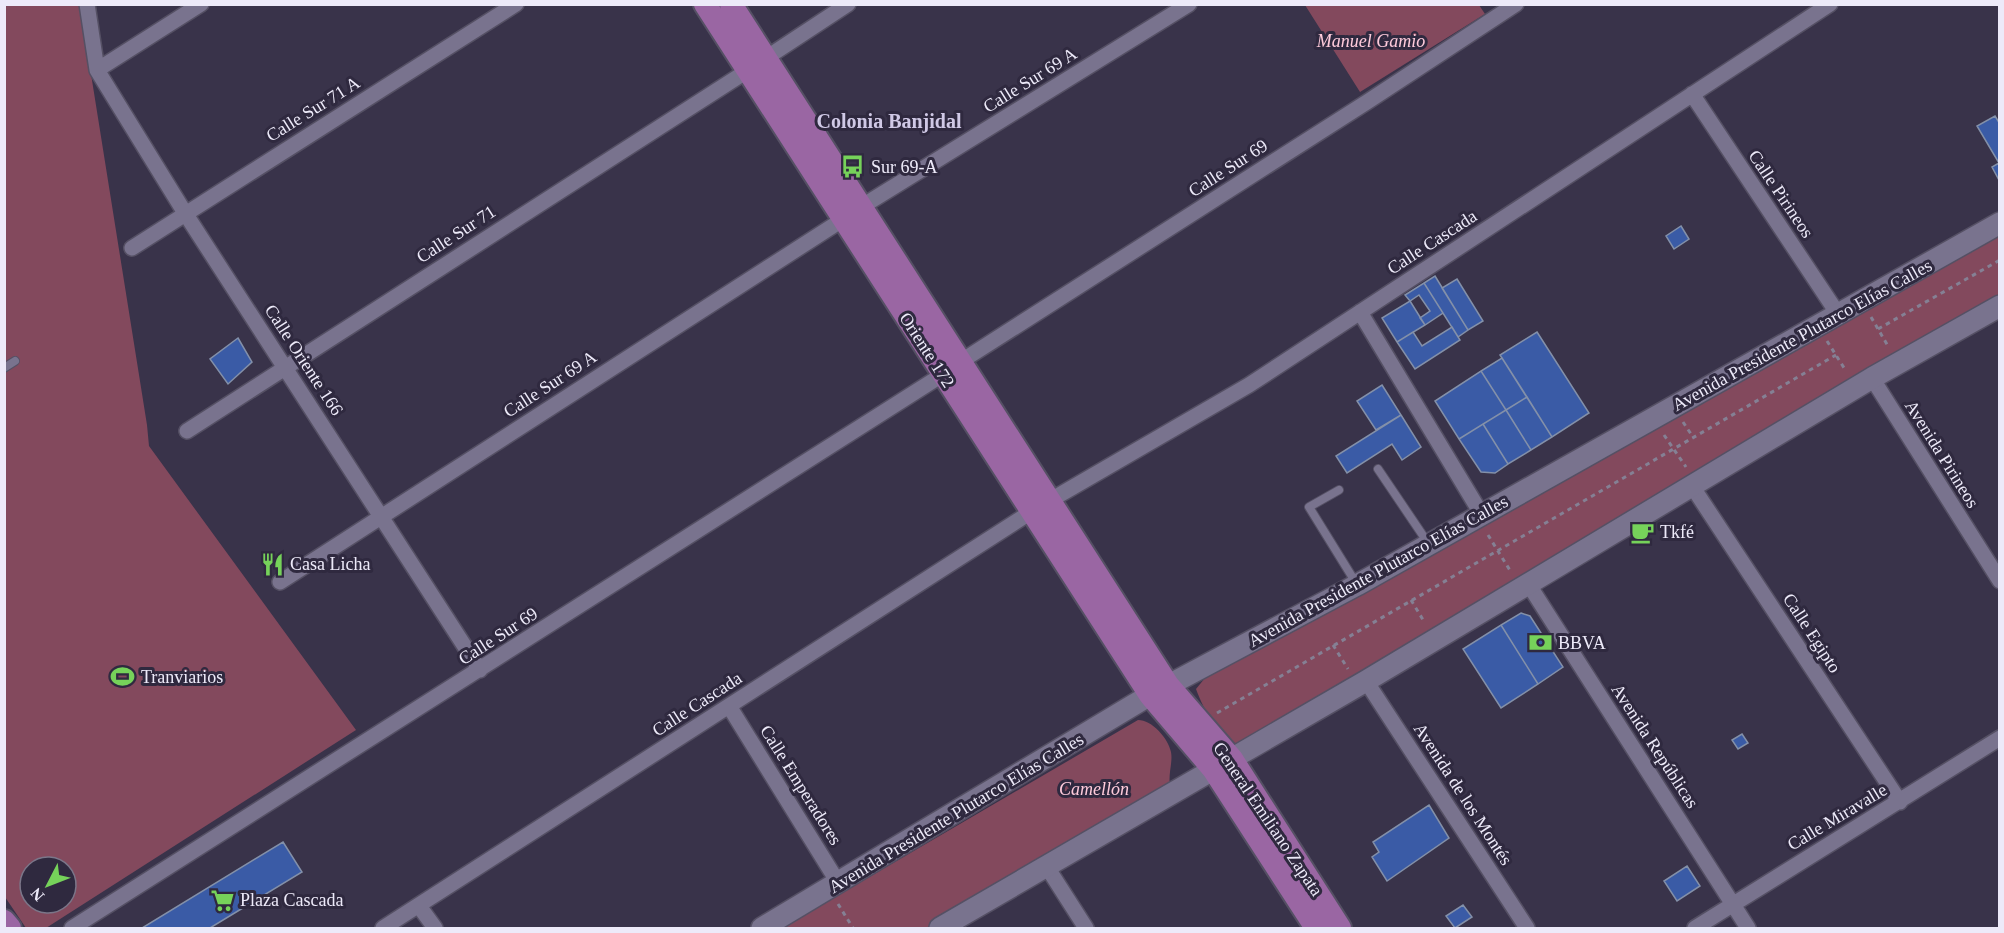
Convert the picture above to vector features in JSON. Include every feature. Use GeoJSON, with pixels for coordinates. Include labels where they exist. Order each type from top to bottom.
{"type":"FeatureCollection","features":[{"type":"Feature","properties":{"kind":"main road","name":"Oriente 172"},"geometry":{"type":"LineString","coordinates":[[705,4],[842,220],[951,368],[1159,690]]}},
{"type":"Feature","properties":{"kind":"main road","name":"Oriente 172"},"geometry":{"type":"LineString","coordinates":[[731,4],[861,207],[951,368]]}},
{"type":"Feature","properties":{"kind":"main road","name":"Avenida Presidente Plutarco Elías Calles"},"geometry":{"type":"LineString","coordinates":[[762,928],[1159,690],[1357,585],[2000,223]]}},
{"type":"Feature","properties":{"kind":"main road"},"geometry":{"type":"LineString","coordinates":[[940,928],[1525,587],[1695,484],[1858,379],[2000,306]]}},
{"type":"Feature","properties":{"kind":"main road","name":"General Emiliano Zapata"},"geometry":{"type":"LineString","coordinates":[[1159,690],[1222,764],[1340,928]]}},
{"type":"Feature","properties":{"kind":"main road","name":"General Emiliano Zapata"},"geometry":{"type":"LineString","coordinates":[[1222,764],[1316,928]]}},
{"type":"Feature","properties":{"kind":"main road"},"geometry":{"type":"LineString","coordinates":[[4,921],[10,928]]}},
{"type":"Feature","properties":{"kind":"street"},"geometry":{"type":"LineString","coordinates":[[87,4],[97,70],[201,4]]}},
{"type":"Feature","properties":{"kind":"street","name":"Calle Sur 71 A"},"geometry":{"type":"LineString","coordinates":[[132,248],[516,4]]}},
{"type":"Feature","properties":{"kind":"street"},"geometry":{"type":"LineString","coordinates":[[766,58],[848,4]]}},
{"type":"Feature","properties":{"kind":"street","name":"Calle Sur 69 A"},"geometry":{"type":"LineString","coordinates":[[861,207],[1189,4]]}},
{"type":"Feature","properties":{"kind":"street","name":"Calle Sur 69"},"geometry":{"type":"LineString","coordinates":[[72,928],[480,670],[1367,102],[1516,4]]}},
{"type":"Feature","properties":{"kind":"street","name":"Calle Cascada"},"geometry":{"type":"LineString","coordinates":[[383,928],[1040,506],[1248,385],[1830,4]]}},
{"type":"Feature","properties":{"kind":"street","name":"Calle Oriente 166"},"geometry":{"type":"LineString","coordinates":[[97,70],[185,213],[480,670]]}},
{"type":"Feature","properties":{"kind":"street","name":"Calle Sur 71"},"geometry":{"type":"LineString","coordinates":[[187,431],[747,71]]}},
{"type":"Feature","properties":{"kind":"street","name":"Calle Pirineos"},"geometry":{"type":"LineString","coordinates":[[1692,94],[1838,314]]}},
{"type":"Feature","properties":{"kind":"street","name":"Calle Sur 69 A"},"geometry":{"type":"LineString","coordinates":[[280,582],[842,220]]}},
{"type":"Feature","properties":{"kind":"street"},"geometry":{"type":"LineString","coordinates":[[1360,312],[1480,516]]}},
{"type":"Feature","properties":{"kind":"street","name":"Avenida Pirineos"},"geometry":{"type":"LineString","coordinates":[[1858,379],[2000,581]]}},
{"type":"Feature","properties":{"kind":"street","name":"Calle Egipto"},"geometry":{"type":"LineString","coordinates":[[1695,484],[1900,802]]}},
{"type":"Feature","properties":{"kind":"street","name":"Avenida Repúblicas"},"geometry":{"type":"LineString","coordinates":[[1525,587],[1748,928]]}},
{"type":"Feature","properties":{"kind":"street","name":"Avenida de los Montés"},"geometry":{"type":"LineString","coordinates":[[1362,683],[1527,928]]}},
{"type":"Feature","properties":{"kind":"street","name":"Calle Emperadores"},"geometry":{"type":"LineString","coordinates":[[729,706],[834,886]]}},
{"type":"Feature","properties":{"kind":"street","name":"Calle Miravalle"},"geometry":{"type":"LineString","coordinates":[[1695,928],[2000,738]]}},
{"type":"Feature","properties":{"kind":"street"},"geometry":{"type":"LineString","coordinates":[[1047,867],[1086,928]]}},
{"type":"Feature","properties":{"kind":"street"},"geometry":{"type":"LineString","coordinates":[[419,906],[435,928]]}},
{"type":"Feature","properties":{"kind":"lane"},"geometry":{"type":"LineString","coordinates":[[4,368],[15,361]]}},
{"type":"Feature","properties":{"kind":"lane"},"geometry":{"type":"LineString","coordinates":[[1378,469],[1429,544]]}},
{"type":"Feature","properties":{"kind":"lane"},"geometry":{"type":"LineString","coordinates":[[1339,490],[1309,507],[1357,585]]}},
{"type":"Feature","properties":{"kind":"path"},"geometry":{"type":"LineString","coordinates":[[1878,329],[2000,260]]}},
{"type":"Feature","properties":{"kind":"path"},"geometry":{"type":"LineString","coordinates":[[1867,310],[1888,346],[1879,350]]}},
{"type":"Feature","properties":{"kind":"path"},"geometry":{"type":"LineString","coordinates":[[1818,326],[1836,355],[1858,379]]}},
{"type":"Feature","properties":{"kind":"path"},"geometry":{"type":"LineString","coordinates":[[1212,715],[1836,355]]}},
{"type":"Feature","properties":{"kind":"path"},"geometry":{"type":"LineString","coordinates":[[1854,365],[1858,379]]}},
{"type":"Feature","properties":{"kind":"path"},"geometry":{"type":"LineString","coordinates":[[1653,419],[1695,484]]}},
{"type":"Feature","properties":{"kind":"path"},"geometry":{"type":"LineString","coordinates":[[1480,516],[1497,550],[1525,587]]}},
{"type":"Feature","properties":{"kind":"path"},"geometry":{"type":"LineString","coordinates":[[1411,600],[1436,640]]}},
{"type":"Feature","properties":{"kind":"path"},"geometry":{"type":"LineString","coordinates":[[1333,645],[1362,683]]}},
{"type":"Feature","properties":{"kind":"path"},"geometry":{"type":"LineString","coordinates":[[834,886],[853,928]]}},
{"type":"Feature","properties":{"kind":"green space"},"geometry":{"type":"Polygon","coordinates":[[[5,5],[80,5],[149,446],[356,730],[78,908],[78,855],[18,855],[18,915],[66,915],[46,928],[26,928],[5,897],[5,5]]]}},
{"type":"Feature","properties":{"kind":"green space","name":"Manuel Gamio"},"geometry":{"type":"Polygon","coordinates":[[[1305,5],[1479,5],[1485,14],[1360,92],[1305,5]]]}},
{"type":"Feature","properties":{"kind":"green space"},"geometry":{"type":"Polygon","coordinates":[[[1999,230],[1999,295],[1244,747],[1235,744],[1220,732],[1208,715],[1196,689],[1205,678],[1999,230]]]}},
{"type":"Feature","properties":{"kind":"green space","name":"Camellón"},"geometry":{"type":"Polygon","coordinates":[[[1138,720],[1149,723],[1159,731],[1167,741],[1171,756],[1170,785],[1140,807],[929,928],[782,928],[1138,720]]]}},
{"type":"Feature","properties":{"kind":"building"},"geometry":{"type":"Polygon","coordinates":[[[1995,116],[2000,124],[1999,180],[1992,167],[1999,163],[1977,126],[1995,116]]]}},
{"type":"Feature","properties":{"kind":"building"},"geometry":{"type":"Polygon","coordinates":[[[1681,226],[1689,239],[1674,249],[1666,236],[1681,226]]]}},
{"type":"Feature","properties":{"kind":"building"},"geometry":{"type":"Polygon","coordinates":[[[1435,276],[1468,330],[1458,337],[1424,283],[1435,276]]]}},
{"type":"Feature","properties":{"kind":"building"},"geometry":{"type":"Polygon","coordinates":[[[1457,279],[1483,321],[1468,330],[1442,288],[1457,279]]]}},
{"type":"Feature","properties":{"kind":"building"},"geometry":{"type":"Polygon","coordinates":[[[1424,283],[1443,313],[1425,325],[1420,318],[1430,311],[1419,295],[1410,301],[1405,295],[1424,283]]]}},
{"type":"Feature","properties":{"kind":"building"},"geometry":{"type":"Polygon","coordinates":[[[1410,301],[1425,325],[1397,342],[1382,318],[1410,301]]]}},
{"type":"Feature","properties":{"kind":"building"},"geometry":{"type":"Polygon","coordinates":[[[1452,327],[1460,340],[1415,369],[1397,342],[1413,332],[1422,346],[1452,327]]]}},
{"type":"Feature","properties":{"kind":"building"},"geometry":{"type":"Polygon","coordinates":[[[1537,332],[1589,413],[1552,437],[1500,355],[1537,332]]]}},
{"type":"Feature","properties":{"kind":"building"},"geometry":{"type":"Polygon","coordinates":[[[238,338],[252,362],[228,384],[210,359],[238,338]]]}},
{"type":"Feature","properties":{"kind":"building"},"geometry":{"type":"Polygon","coordinates":[[[1502,358],[1527,397],[1506,410],[1481,371],[1502,358]]]}},
{"type":"Feature","properties":{"kind":"building"},"geometry":{"type":"Polygon","coordinates":[[[1481,371],[1506,410],[1459,439],[1435,401],[1481,371]]]}},
{"type":"Feature","properties":{"kind":"building"},"geometry":{"type":"Polygon","coordinates":[[[1382,385],[1401,415],[1376,430],[1357,401],[1382,385]]]}},
{"type":"Feature","properties":{"kind":"building"},"geometry":{"type":"Polygon","coordinates":[[[1527,397],[1552,437],[1531,450],[1506,410],[1527,397]]]}},
{"type":"Feature","properties":{"kind":"building"},"geometry":{"type":"Polygon","coordinates":[[[1506,410],[1531,450],[1508,464],[1483,424],[1506,410]]]}},
{"type":"Feature","properties":{"kind":"building"},"geometry":{"type":"Polygon","coordinates":[[[1401,415],[1421,447],[1402,460],[1392,444],[1347,473],[1336,456],[1401,415]]]}},
{"type":"Feature","properties":{"kind":"building"},"geometry":{"type":"Polygon","coordinates":[[[1483,424],[1508,464],[1495,473],[1481,472],[1459,439],[1483,424]]]}},
{"type":"Feature","properties":{"kind":"building"},"geometry":{"type":"Polygon","coordinates":[[[1521,613],[1530,616],[1563,667],[1538,684],[1501,625],[1521,613]]]}},
{"type":"Feature","properties":{"kind":"building"},"geometry":{"type":"Polygon","coordinates":[[[1501,625],[1538,684],[1501,708],[1463,649],[1501,625]]]}},
{"type":"Feature","properties":{"kind":"building"},"geometry":{"type":"Polygon","coordinates":[[[1742,734],[1748,743],[1738,749],[1732,740],[1742,734]]]}},
{"type":"Feature","properties":{"kind":"building"},"geometry":{"type":"Polygon","coordinates":[[[1429,805],[1449,838],[1387,881],[1372,857],[1379,852],[1373,842],[1429,805]]]}},
{"type":"Feature","properties":{"kind":"building","name":"Plaza Cascada"},"geometry":{"type":"Polygon","coordinates":[[[283,842],[302,872],[210,928],[142,928],[283,842]]]}},
{"type":"Feature","properties":{"kind":"building"},"geometry":{"type":"Polygon","coordinates":[[[1687,866],[1700,886],[1677,901],[1664,881],[1687,866]]]}},
{"type":"Feature","properties":{"kind":"building"},"geometry":{"type":"Polygon","coordinates":[[[1463,905],[1472,917],[1455,928],[1446,916],[1463,905]]]}},
{"type":"Feature","properties":{"kind":"place","name":"Sur 69-A"},"geometry":{"type":"Point","coordinates":[853,167]}},
{"type":"Feature","properties":{"kind":"place","name":"Tkfé"},"geometry":{"type":"Point","coordinates":[1642,532]}},
{"type":"Feature","properties":{"kind":"place","name":"Casa Licha"},"geometry":{"type":"Point","coordinates":[272,564]}},
{"type":"Feature","properties":{"kind":"place","name":"BBVA"},"geometry":{"type":"Point","coordinates":[1540,643]}},
{"type":"Feature","properties":{"kind":"place","name":"Tranviarios"},"geometry":{"type":"Point","coordinates":[123,677]}},
{"type":"Feature","properties":{"kind":"place","name":"Plaza Cascada"},"geometry":{"type":"Point","coordinates":[222,900]}},
{"type":"Feature","properties":{"kind":"district","name":"Colonia Banjidal"},"geometry":{"type":"Point","coordinates":[889,121]}}]}
